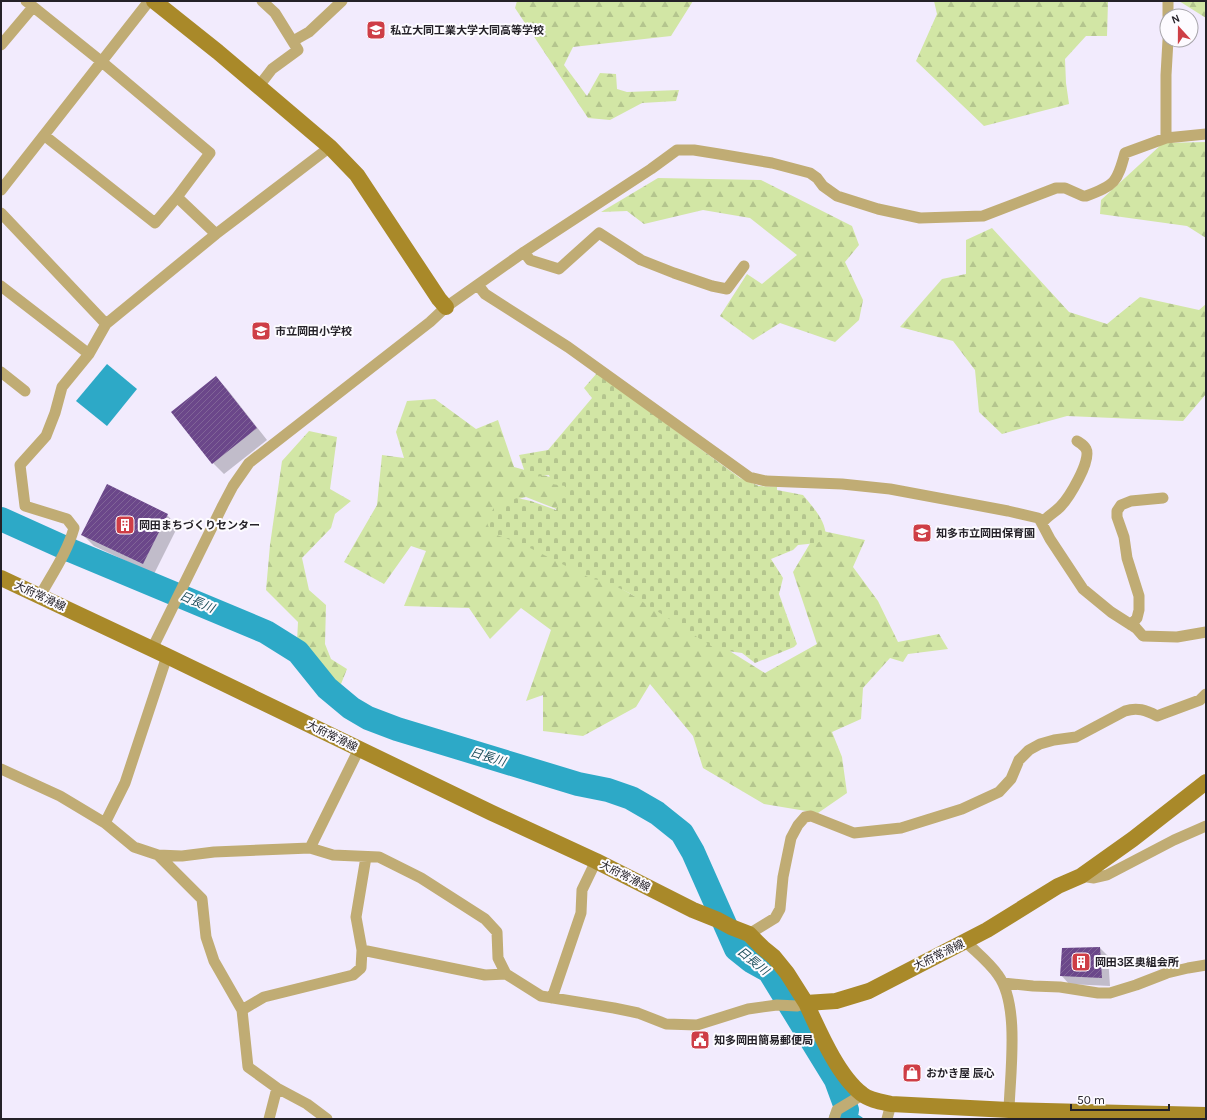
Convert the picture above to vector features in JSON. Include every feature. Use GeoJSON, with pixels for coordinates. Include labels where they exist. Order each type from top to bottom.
{"type":"FeatureCollection","features":[{"type":"Feature","properties":{"kind":"main road"},"geometry":{"type":"LineString","coordinates":[[154,1],[259,86],[330,147],[357,175],[439,299],[446,307]]}},
{"type":"Feature","properties":{"kind":"main road","name":"大府常滑線"},"geometry":{"type":"LineString","coordinates":[[1,578],[167,656],[492,813],[596,861],[693,910],[749,934],[774,957],[787,973],[801,1005],[836,1001],[869,991],[966,942],[1058,886],[1081,876],[1133,839],[1206,782]]}},
{"type":"Feature","properties":{"kind":"main road"},"geometry":{"type":"LineString","coordinates":[[801,1005],[820,1034],[836,1063],[850,1082],[856,1098],[874,1100],[889,1112],[1009,1110],[1206,1115]]}},
{"type":"Feature","properties":{"kind":"street"},"geometry":{"type":"LineString","coordinates":[[1,190],[150,1]]}},
{"type":"Feature","properties":{"kind":"street"},"geometry":{"type":"LineString","coordinates":[[259,86],[272,69],[298,50],[275,13],[262,1]]}},
{"type":"Feature","properties":{"kind":"street"},"geometry":{"type":"LineString","coordinates":[[293,41],[309,32],[342,1]]}},
{"type":"Feature","properties":{"kind":"street"},"geometry":{"type":"LineString","coordinates":[[1,45],[29,4],[102,62],[210,153],[177,197],[155,223],[45,136]]}},
{"type":"Feature","properties":{"kind":"street"},"geometry":{"type":"LineString","coordinates":[[1166,138],[1168,48]]}},
{"type":"Feature","properties":{"kind":"street"},"geometry":{"type":"LineString","coordinates":[[152,649],[223,505],[233,486],[249,463],[430,322],[446,307],[524,252],[651,169],[677,150],[694,150],[718,154],[810,173],[817,178],[823,186],[837,196],[878,209],[920,218],[983,216],[1056,188],[1065,188],[1083,196],[1102,190],[1112,184],[1120,172],[1125,153],[1166,138],[1206,134]]}},
{"type":"Feature","properties":{"kind":"street"},"geometry":{"type":"LineString","coordinates":[[40,596],[64,554],[74,528],[67,519],[25,506],[20,465],[46,436],[55,413],[62,387],[89,354],[106,324],[216,234],[330,147]]}},
{"type":"Feature","properties":{"kind":"street"},"geometry":{"type":"LineString","coordinates":[[177,197],[216,234]]}},
{"type":"Feature","properties":{"kind":"street"},"geometry":{"type":"LineString","coordinates":[[1,213],[106,324]]}},
{"type":"Feature","properties":{"kind":"street"},"geometry":{"type":"LineString","coordinates":[[524,252],[530,260],[559,269],[599,233],[641,260],[712,286],[727,289],[744,266]]}},
{"type":"Feature","properties":{"kind":"street"},"geometry":{"type":"LineString","coordinates":[[478,285],[485,294],[568,347],[749,477],[766,481],[842,484],[890,489],[1038,518],[1083,589],[1111,612],[1131,625],[1143,636],[1177,637],[1206,632]]}},
{"type":"Feature","properties":{"kind":"street"},"geometry":{"type":"LineString","coordinates":[[1,286],[89,354]]}},
{"type":"Feature","properties":{"kind":"street"},"geometry":{"type":"LineString","coordinates":[[1,372],[25,391]]}},
{"type":"Feature","properties":{"kind":"street"},"geometry":{"type":"LineString","coordinates":[[1042,523],[1048,515],[1060,507],[1067,498],[1088,456],[1086,449],[1082,444],[1076,441]]}},
{"type":"Feature","properties":{"kind":"street"},"geometry":{"type":"LineString","coordinates":[[1131,625],[1137,618],[1139,610],[1139,596],[1127,558],[1124,537],[1117,517],[1117,511],[1121,505],[1131,501],[1163,498]]}},
{"type":"Feature","properties":{"kind":"street"},"geometry":{"type":"LineString","coordinates":[[105,823],[125,783],[167,656]]}},
{"type":"Feature","properties":{"kind":"street"},"geometry":{"type":"LineString","coordinates":[[749,934],[775,918],[780,909],[783,877],[791,838],[798,825],[805,817],[811,816],[854,833],[901,828],[962,809],[999,792],[1011,779],[1019,760],[1024,753],[1040,744],[1054,740],[1076,737],[1125,711],[1132,709],[1146,710],[1157,716],[1200,700],[1206,694]]}},
{"type":"Feature","properties":{"kind":"street"},"geometry":{"type":"LineString","coordinates":[[310,848],[359,749]]}},
{"type":"Feature","properties":{"kind":"street"},"geometry":{"type":"LineString","coordinates":[[1,769],[60,796],[105,823],[134,847],[158,855],[182,856],[214,852],[310,848],[334,856],[378,857],[421,878],[485,919],[497,932],[498,958],[506,974],[541,996],[638,1013],[666,1024],[689,1025],[697,1025],[748,1009],[801,1005]]}},
{"type":"Feature","properties":{"kind":"street"},"geometry":{"type":"LineString","coordinates":[[1081,876],[1094,878],[1107,875],[1174,840],[1206,826]]}},
{"type":"Feature","properties":{"kind":"street"},"geometry":{"type":"LineString","coordinates":[[158,855],[202,899],[206,937],[214,961],[242,1010],[248,1067],[277,1088],[307,1104],[327,1119]]}},
{"type":"Feature","properties":{"kind":"street"},"geometry":{"type":"LineString","coordinates":[[242,1010],[264,997],[353,976],[361,968],[362,950],[356,917],[366,857]]}},
{"type":"Feature","properties":{"kind":"street"},"geometry":{"type":"LineString","coordinates":[[552,998],[581,913],[582,890],[596,861]]}},
{"type":"Feature","properties":{"kind":"street"},"geometry":{"type":"LineString","coordinates":[[966,942],[998,974],[1003,982],[1010,1004],[1012,1025],[1009,1110]]}},
{"type":"Feature","properties":{"kind":"street"},"geometry":{"type":"LineString","coordinates":[[362,950],[485,975],[506,974]]}},
{"type":"Feature","properties":{"kind":"street"},"geometry":{"type":"LineString","coordinates":[[1003,982],[1033,986],[1060,987],[1098,993],[1110,993],[1167,973],[1206,965]]}},
{"type":"Feature","properties":{"kind":"street"},"geometry":{"type":"LineString","coordinates":[[269,1119],[277,1088]]}},
{"type":"Feature","properties":{"kind":"street"},"geometry":{"type":"LineString","coordinates":[[835,1114],[856,1098]]}},
{"type":"Feature","properties":{"kind":"green space"},"geometry":{"type":"Polygon","coordinates":[[[517,1],[693,1],[671,36],[573,47],[564,65],[587,96],[600,73],[616,74],[617,89],[627,92],[679,90],[676,101],[642,103],[610,120],[588,118],[515,8],[517,1]]]}},
{"type":"Feature","properties":{"kind":"green space"},"geometry":{"type":"Polygon","coordinates":[[[934,1],[1108,1],[1107,36],[1086,36],[1065,59],[1069,104],[984,126],[916,61],[937,14],[934,1]]]}},
{"type":"Feature","properties":{"kind":"green space"},"geometry":{"type":"Polygon","coordinates":[[[1179,1],[1206,1],[1206,18],[1199,14],[1199,8],[1190,8],[1179,1]]]}},
{"type":"Feature","properties":{"kind":"green space"},"geometry":{"type":"Polygon","coordinates":[[[1206,142],[1206,238],[1187,226],[1100,214],[1101,200],[1163,143],[1206,142]]]}},
{"type":"Feature","properties":{"kind":"green space"},"geometry":{"type":"Polygon","coordinates":[[[658,178],[761,180],[852,226],[859,245],[845,262],[863,300],[859,320],[835,342],[780,323],[753,340],[720,316],[747,274],[762,284],[797,255],[750,218],[703,210],[644,224],[627,211],[601,212],[658,178]]]}},
{"type":"Feature","properties":{"kind":"green space"},"geometry":{"type":"Polygon","coordinates":[[[992,228],[1069,312],[1107,324],[1140,297],[1199,310],[1206,304],[1206,394],[1183,421],[1067,416],[1002,434],[979,412],[975,370],[953,341],[900,327],[942,279],[966,274],[966,240],[992,228]]]}},
{"type":"Feature","properties":{"kind":"green space"},"geometry":{"type":"Polygon","coordinates":[[[597,373],[740,478],[759,486],[777,487],[777,490],[803,495],[815,510],[822,520],[826,538],[817,543],[798,545],[793,550],[771,559],[783,578],[779,594],[797,644],[794,647],[755,663],[742,653],[720,650],[711,646],[629,593],[605,581],[592,579],[522,544],[491,533],[486,520],[496,505],[517,498],[531,501],[556,510],[565,486],[552,484],[549,475],[527,478],[519,455],[548,450],[592,398],[584,388],[597,373]]]}},
{"type":"Feature","properties":{"kind":"green space"},"geometry":{"type":"Polygon","coordinates":[[[435,399],[476,429],[498,420],[514,467],[593,489],[587,521],[526,497],[507,502],[595,574],[704,635],[765,673],[817,644],[793,572],[818,530],[865,540],[853,567],[878,601],[898,642],[939,634],[948,649],[908,654],[903,662],[890,658],[863,688],[861,719],[832,732],[842,757],[847,793],[818,813],[764,804],[703,768],[693,736],[650,684],[636,707],[583,736],[543,731],[543,695],[526,701],[551,630],[521,608],[490,639],[469,608],[404,606],[426,551],[411,546],[384,584],[344,562],[377,505],[382,455],[404,458],[396,432],[407,401],[435,399]]]}},
{"type":"Feature","properties":{"kind":"green space"},"geometry":{"type":"Polygon","coordinates":[[[309,431],[337,437],[330,489],[351,501],[335,514],[331,528],[302,558],[309,590],[326,605],[325,644],[331,659],[347,669],[341,684],[329,686],[318,671],[319,660],[297,642],[298,622],[266,590],[270,545],[282,461],[309,431]]]}},
{"type":"Feature","properties":{"kind":"water"},"geometry":{"type":"Polygon","coordinates":[[[107,364],[137,389],[107,426],[76,401],[107,364]]]}},
{"type":"Feature","properties":{"kind":"building"},"geometry":{"type":"Polygon","coordinates":[[[216,376],[257,428],[212,464],[171,412],[216,376]]]}},
{"type":"Feature","properties":{"kind":"building","name":"岡田まちづくりセンター"},"geometry":{"type":"Polygon","coordinates":[[[107,484],[168,514],[143,564],[81,535],[107,484]]]}},
{"type":"Feature","properties":{"kind":"building","name":"岡田3区奥組会所"},"geometry":{"type":"Polygon","coordinates":[[[1100,947],[1102,978],[1060,976],[1062,948],[1100,947]]]}},
{"type":"Feature","properties":{"kind":"waterway","name":"日長川"},"geometry":{"type":"LineString","coordinates":[[1,519],[72,551],[266,632],[298,652],[327,688],[351,708],[368,718],[397,729],[578,784],[608,790],[631,798],[657,813],[682,833],[693,852],[736,949],[751,961],[769,971],[836,1080],[847,1110],[841,1119]]}},
{"type":"Feature","properties":{"kind":"waterway"},"geometry":{"type":"LineString","coordinates":[[847,1110],[861,1119]]}},
{"type":"Feature","properties":{"kind":"place","name":"私立大同工業大学大同高等学校"},"geometry":{"type":"Point","coordinates":[376,30]}},
{"type":"Feature","properties":{"kind":"place","name":"市立岡田小学校"},"geometry":{"type":"Point","coordinates":[261,331]}},
{"type":"Feature","properties":{"kind":"place","name":"岡田まちづくりセンター"},"geometry":{"type":"Point","coordinates":[125,525]}},
{"type":"Feature","properties":{"kind":"place","name":"知多市立岡田保育園"},"geometry":{"type":"Point","coordinates":[922,533]}},
{"type":"Feature","properties":{"kind":"place","name":"岡田3区奥組会所"},"geometry":{"type":"Point","coordinates":[1081,962]}},
{"type":"Feature","properties":{"kind":"place","name":"知多岡田簡易郵便局"},"geometry":{"type":"Point","coordinates":[700,1040]}},
{"type":"Feature","properties":{"kind":"place","name":"おかき屋 辰心"},"geometry":{"type":"Point","coordinates":[912,1073]}}]}
